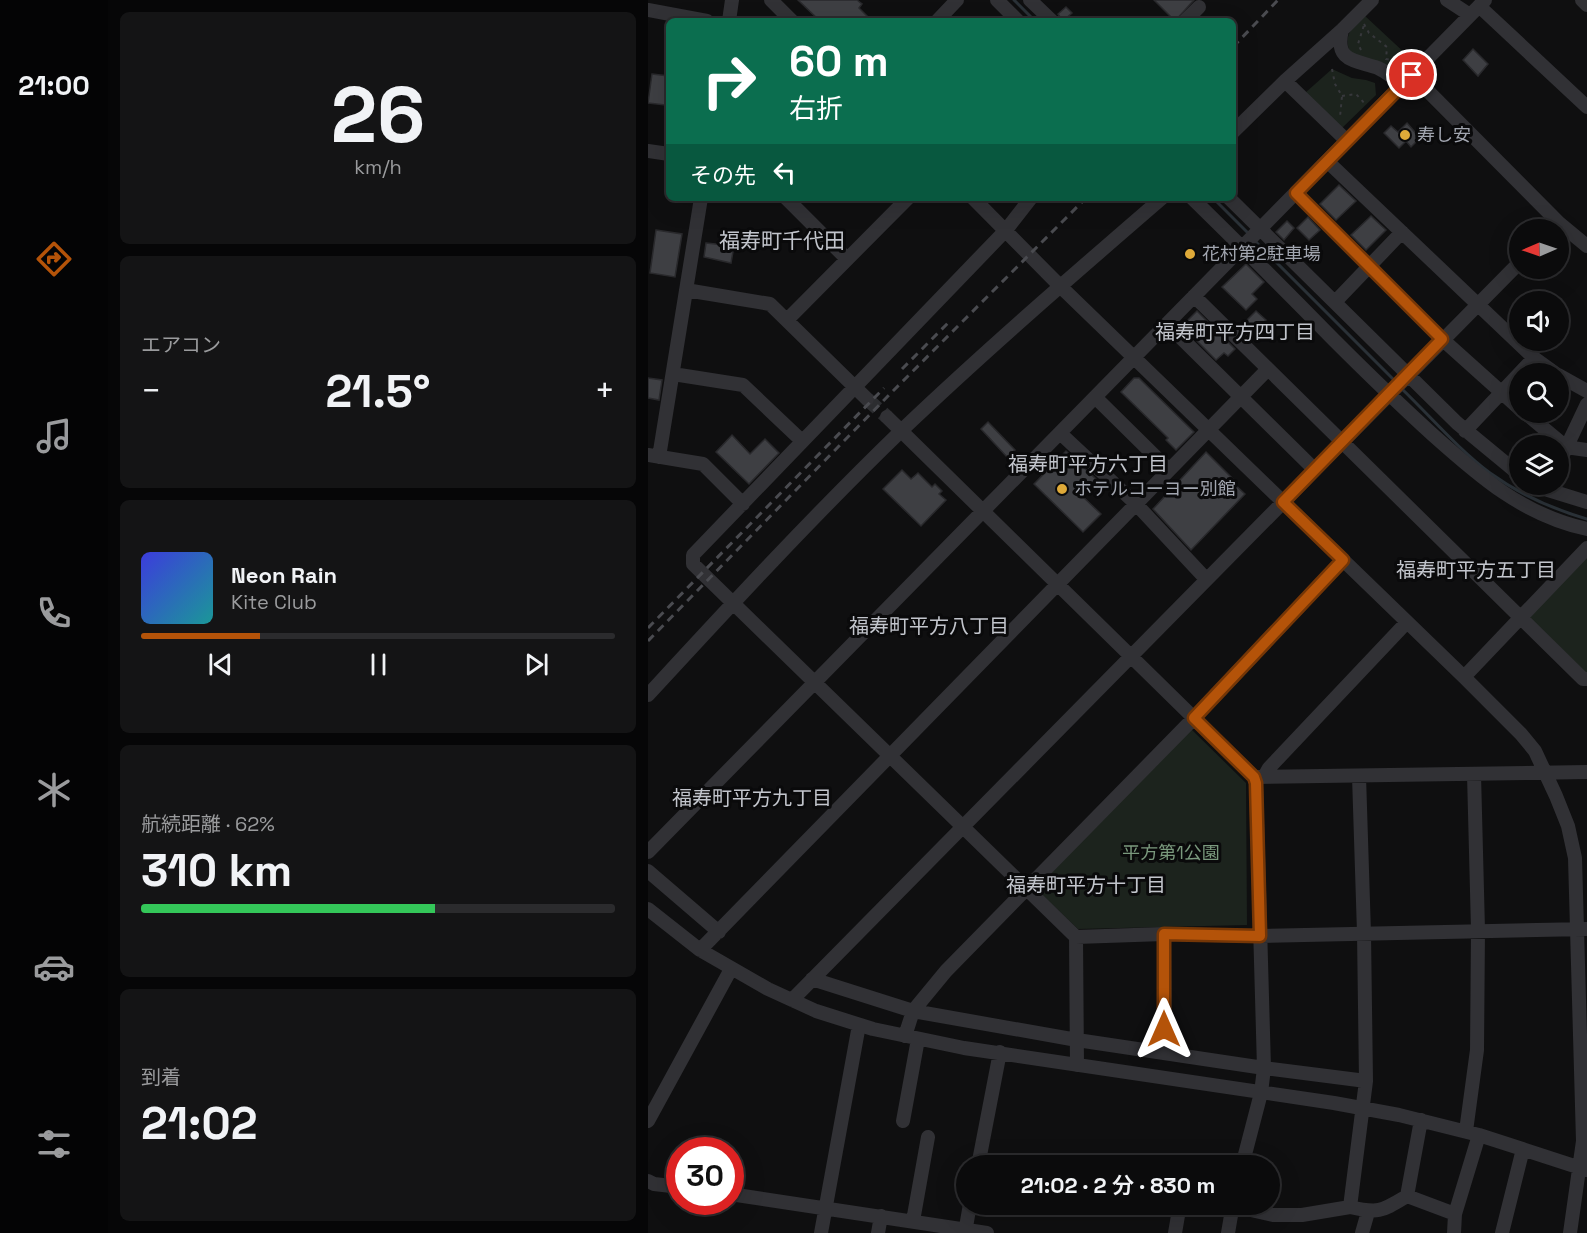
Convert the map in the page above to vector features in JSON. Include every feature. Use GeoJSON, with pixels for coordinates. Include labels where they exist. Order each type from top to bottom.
{"type":"FeatureCollection","features":[{"type":"Feature","properties":{"kind":"street"},"geometry":{"type":"LineString","coordinates":[[729,18],[732,0]]}},
{"type":"Feature","properties":{"kind":"street"},"geometry":{"type":"LineString","coordinates":[[771,0],[789,18]]}},
{"type":"Feature","properties":{"kind":"street"},"geometry":{"type":"LineString","coordinates":[[940,18],[957,0]]}},
{"type":"Feature","properties":{"kind":"street"},"geometry":{"type":"LineString","coordinates":[[997,0],[1015,18]]}},
{"type":"Feature","properties":{"kind":"street"},"geometry":{"type":"LineString","coordinates":[[1030,0],[1049,18]]}},
{"type":"Feature","properties":{"kind":"street"},"geometry":{"type":"LineString","coordinates":[[1236,129],[1372,0]]}},
{"type":"Feature","properties":{"kind":"street"},"geometry":{"type":"LineString","coordinates":[[1447,0],[1478,7],[1587,107]]}},
{"type":"Feature","properties":{"kind":"street"},"geometry":{"type":"LineString","coordinates":[[1582,0],[1587,5]]}},
{"type":"Feature","properties":{"kind":"street"},"geometry":{"type":"LineString","coordinates":[[1188,18],[1198,7]]}},
{"type":"Feature","properties":{"kind":"street"},"geometry":{"type":"LineString","coordinates":[[648,852],[1478,7]]}},
{"type":"Feature","properties":{"kind":"street"},"geometry":{"type":"LineString","coordinates":[[648,10],[691,18]]}},
{"type":"Feature","properties":{"kind":"street"},"geometry":{"type":"LineString","coordinates":[[1342,30],[1340,41],[1343,54]]}},
{"type":"Feature","properties":{"kind":"street"},"geometry":{"type":"LineString","coordinates":[[1312,58],[1331,53],[1343,54],[1349,59],[1407,80],[1548,219]]}},
{"type":"Feature","properties":{"kind":"street"},"geometry":{"type":"LineString","coordinates":[[1285,81],[1347,141]]}},
{"type":"Feature","properties":{"kind":"street"},"geometry":{"type":"LineString","coordinates":[[648,151],[666,154]]}},
{"type":"Feature","properties":{"kind":"street"},"geometry":{"type":"LineString","coordinates":[[1328,161],[1541,363]]}},
{"type":"Feature","properties":{"kind":"street"},"geometry":{"type":"LineString","coordinates":[[1296,193],[1442,339],[1509,400]]}},
{"type":"Feature","properties":{"kind":"street"},"geometry":{"type":"LineString","coordinates":[[701,201],[672,374],[654,456],[703,464],[743,504]]}},
{"type":"Feature","properties":{"kind":"street"},"geometry":{"type":"LineString","coordinates":[[789,201],[848,259]]}},
{"type":"Feature","properties":{"kind":"street"},"geometry":{"type":"LineString","coordinates":[[788,320],[905,201]]}},
{"type":"Feature","properties":{"kind":"street"},"geometry":{"type":"LineString","coordinates":[[976,201],[1060,286],[1464,677],[1535,751],[1568,826],[1575,858],[1582,929],[1584,1169],[1570,1233]]}},
{"type":"Feature","properties":{"kind":"street"},"geometry":{"type":"LineString","coordinates":[[1029,201],[1006,230],[692,558],[693,564],[1076,937],[1077,1065]]}},
{"type":"Feature","properties":{"kind":"street"},"geometry":{"type":"LineString","coordinates":[[648,695],[733,602],[902,430],[1060,286],[1159,201]]}},
{"type":"Feature","properties":{"kind":"street"},"geometry":{"type":"LineString","coordinates":[[1197,201],[1251,237],[1335,302],[1407,376],[1466,431],[1509,466]]}},
{"type":"Feature","properties":{"kind":"street"},"geometry":{"type":"LineString","coordinates":[[1231,201],[1251,237],[1391,392],[1482,479],[1512,499],[1548,517],[1587,529]]}},
{"type":"Feature","properties":{"kind":"street"},"geometry":{"type":"LineString","coordinates":[[1335,302],[1402,232]]}},
{"type":"Feature","properties":{"kind":"street"},"geometry":{"type":"LineString","coordinates":[[1569,235],[1587,246]]}},
{"type":"Feature","properties":{"kind":"street"},"geometry":{"type":"LineString","coordinates":[[792,1000],[1509,273]]}},
{"type":"Feature","properties":{"kind":"street"},"geometry":{"type":"LineString","coordinates":[[686,290],[770,304],[867,399]]}},
{"type":"Feature","properties":{"kind":"street"},"geometry":{"type":"LineString","coordinates":[[1194,296],[1584,679],[1587,679]]}},
{"type":"Feature","properties":{"kind":"street"},"geometry":{"type":"LineString","coordinates":[[1167,324],[1315,470]]}},
{"type":"Feature","properties":{"kind":"street"},"geometry":{"type":"LineString","coordinates":[[1466,431],[1534,358]]}},
{"type":"Feature","properties":{"kind":"street"},"geometry":{"type":"LineString","coordinates":[[700,950],[1268,369]]}},
{"type":"Feature","properties":{"kind":"street"},"geometry":{"type":"LineString","coordinates":[[672,374],[743,385],[802,441]]}},
{"type":"Feature","properties":{"kind":"street"},"geometry":{"type":"LineString","coordinates":[[1569,381],[1587,392]]}},
{"type":"Feature","properties":{"kind":"street"},"geometry":{"type":"LineString","coordinates":[[1095,397],[1169,470]]}},
{"type":"Feature","properties":{"kind":"street"},"geometry":{"type":"LineString","coordinates":[[1569,441],[1587,404]]}},
{"type":"Feature","properties":{"kind":"street"},"geometry":{"type":"LineString","coordinates":[[887,417],[1194,718],[1259,777],[1587,772]]}},
{"type":"Feature","properties":{"kind":"street"},"geometry":{"type":"LineString","coordinates":[[1537,423],[1552,435]]}},
{"type":"Feature","properties":{"kind":"street"},"geometry":{"type":"LineString","coordinates":[[1060,433],[1136,504],[1206,579]]}},
{"type":"Feature","properties":{"kind":"street"},"geometry":{"type":"LineString","coordinates":[[1569,447],[1587,450]]}},
{"type":"Feature","properties":{"kind":"street"},"geometry":{"type":"LineString","coordinates":[[1569,495],[1587,502]]}},
{"type":"Feature","properties":{"kind":"street"},"geometry":{"type":"LineString","coordinates":[[1464,677],[1587,548]]}},
{"type":"Feature","properties":{"kind":"street"},"geometry":{"type":"LineString","coordinates":[[903,1121],[913,1011],[946,971],[1194,718],[1343,560]]}},
{"type":"Feature","properties":{"kind":"street"},"geometry":{"type":"LineString","coordinates":[[1245,1155],[1261,1093],[1264,1068],[1256,783],[1259,777],[1407,622]]}},
{"type":"Feature","properties":{"kind":"street"},"geometry":{"type":"LineString","coordinates":[[1454,1233],[1455,1214],[1473,1133],[1477,1050],[1478,930],[1474,774]]}},
{"type":"Feature","properties":{"kind":"street"},"geometry":{"type":"LineString","coordinates":[[1350,1207],[1366,1082],[1359,776]]}},
{"type":"Feature","properties":{"kind":"street"},"geometry":{"type":"LineString","coordinates":[[648,871],[718,932]]}},
{"type":"Feature","properties":{"kind":"street"},"geometry":{"type":"LineString","coordinates":[[648,909],[700,950],[731,969],[816,1011],[859,1025],[912,1038],[1421,1120],[1473,1133],[1584,1169]]}},
{"type":"Feature","properties":{"kind":"street"},"geometry":{"type":"LineString","coordinates":[[1076,937],[1164,934],[1260,936],[1582,929]]}},
{"type":"Feature","properties":{"kind":"street"},"geometry":{"type":"LineString","coordinates":[[1164,934],[1165,1053]]}},
{"type":"Feature","properties":{"kind":"street"},"geometry":{"type":"LineString","coordinates":[[648,1121],[731,969]]}},
{"type":"Feature","properties":{"kind":"street"},"geometry":{"type":"LineString","coordinates":[[812,979],[913,1011],[1077,1040],[1366,1082]]}},
{"type":"Feature","properties":{"kind":"street"},"geometry":{"type":"LineString","coordinates":[[821,1233],[859,1025]]}},
{"type":"Feature","properties":{"kind":"street"},"geometry":{"type":"LineString","coordinates":[[980,1155],[1000,1052]]}},
{"type":"Feature","properties":{"kind":"street"},"geometry":{"type":"LineString","coordinates":[[1280,1215],[1302,1215],[1350,1207],[1368,1212],[1382,1211],[1407,1196],[1421,1120]]}},
{"type":"Feature","properties":{"kind":"street"},"geometry":{"type":"LineString","coordinates":[[914,1221],[928,1137]]}},
{"type":"Feature","properties":{"kind":"street"},"geometry":{"type":"LineString","coordinates":[[1502,1233],[1523,1149]]}},
{"type":"Feature","properties":{"kind":"street"},"geometry":{"type":"LineString","coordinates":[[648,1181],[666,1185]]}},
{"type":"Feature","properties":{"kind":"street"},"geometry":{"type":"LineString","coordinates":[[744,1196],[987,1233]]}},
{"type":"Feature","properties":{"kind":"street"},"geometry":{"type":"LineString","coordinates":[[1407,1196],[1455,1214]]}},
{"type":"Feature","properties":{"kind":"street"},"geometry":{"type":"LineString","coordinates":[[1362,1233],[1368,1212]]}},
{"type":"Feature","properties":{"kind":"street"},"geometry":{"type":"LineString","coordinates":[[965,1231],[968,1215]]}},
{"type":"Feature","properties":{"kind":"street"},"geometry":{"type":"LineString","coordinates":[[1175,1233],[1178,1215]]}},
{"type":"Feature","properties":{"kind":"street"},"geometry":{"type":"LineString","coordinates":[[1228,1233],[1231,1215]]}},
{"type":"Feature","properties":{"kind":"street"},"geometry":{"type":"LineString","coordinates":[[878,1233],[881,1216]]}},
{"type":"Feature","properties":{"kind":"path"},"geometry":{"type":"LineString","coordinates":[[1359,20],[1369,33],[1387,47],[1386,59],[1402,62],[1418,49]]}},
{"type":"Feature","properties":{"kind":"path"},"geometry":{"type":"LineString","coordinates":[[1362,52],[1358,44],[1364,25]]}},
{"type":"Feature","properties":{"kind":"path"},"geometry":{"type":"LineString","coordinates":[[1332,69],[1335,84],[1342,96],[1340,123]]}},
{"type":"Feature","properties":{"kind":"path"},"geometry":{"type":"LineString","coordinates":[[1342,96],[1356,94],[1366,105]]}},
{"type":"Feature","properties":{"kind":"green space"},"geometry":{"type":"Polygon","coordinates":[[[1364,15],[1408,56],[1411,54],[1409,63],[1395,68],[1373,63],[1351,54],[1348,48],[1348,37],[1352,28],[1364,15]]]}},
{"type":"Feature","properties":{"kind":"green space"},"geometry":{"type":"Polygon","coordinates":[[[1332,69],[1352,78],[1375,83],[1376,95],[1341,129],[1305,93],[1332,69]]]}},
{"type":"Feature","properties":{"kind":"green space"},"geometry":{"type":"Polygon","coordinates":[[[1587,554],[1587,672],[1585,672],[1528,616],[1587,554]]]}},
{"type":"Feature","properties":{"kind":"green space","name":"平方第1公園"},"geometry":{"type":"Polygon","coordinates":[[[1190,728],[1246,783],[1247,925],[1078,929],[1034,887],[1190,728]]]}},
{"type":"Feature","properties":{"kind":"building"},"geometry":{"type":"Polygon","coordinates":[[[798,0],[857,0],[862,4],[859,8],[869,18],[817,18],[798,0]]]}},
{"type":"Feature","properties":{"kind":"building"},"geometry":{"type":"Polygon","coordinates":[[[1154,0],[1194,0],[1178,18],[1172,18],[1154,0]]]}},
{"type":"Feature","properties":{"kind":"building"},"geometry":{"type":"Polygon","coordinates":[[[1066,7],[1072,13],[1066,18],[1061,18],[1058,14],[1066,7]]]}},
{"type":"Feature","properties":{"kind":"building"},"geometry":{"type":"Polygon","coordinates":[[[1473,49],[1488,64],[1478,76],[1463,60],[1473,49]]]}},
{"type":"Feature","properties":{"kind":"building"},"geometry":{"type":"Polygon","coordinates":[[[652,74],[666,76],[665,105],[648,103],[652,74]]]}},
{"type":"Feature","properties":{"kind":"building"},"geometry":{"type":"Polygon","coordinates":[[[1407,123],[1420,138],[1411,147],[1406,141],[1399,148],[1384,133],[1391,126],[1398,132],[1407,123]]]}},
{"type":"Feature","properties":{"kind":"building"},"geometry":{"type":"Polygon","coordinates":[[[1339,185],[1356,201],[1336,220],[1320,204],[1339,185]]]}},
{"type":"Feature","properties":{"kind":"building"},"geometry":{"type":"Polygon","coordinates":[[[1371,216],[1386,230],[1366,250],[1351,235],[1371,216]]]}},
{"type":"Feature","properties":{"kind":"building"},"geometry":{"type":"Polygon","coordinates":[[[1308,217],[1320,230],[1309,240],[1297,228],[1308,217]]]}},
{"type":"Feature","properties":{"kind":"building"},"geometry":{"type":"Polygon","coordinates":[[[1287,221],[1294,228],[1284,240],[1276,232],[1287,221]]]}},
{"type":"Feature","properties":{"kind":"building"},"geometry":{"type":"Polygon","coordinates":[[[656,230],[682,234],[675,277],[650,273],[656,230]]]}},
{"type":"Feature","properties":{"kind":"building"},"geometry":{"type":"Polygon","coordinates":[[[706,243],[734,246],[731,263],[704,257],[706,243]]]}},
{"type":"Feature","properties":{"kind":"building"},"geometry":{"type":"Polygon","coordinates":[[[1246,264],[1264,282],[1252,294],[1257,299],[1246,310],[1222,287],[1246,264]]]}},
{"type":"Feature","properties":{"kind":"building"},"geometry":{"type":"Polygon","coordinates":[[[1197,311],[1235,349],[1228,356],[1224,353],[1216,360],[1182,326],[1197,311]]]}},
{"type":"Feature","properties":{"kind":"building"},"geometry":{"type":"Polygon","coordinates":[[[1256,311],[1266,320],[1249,337],[1239,328],[1256,311]]]}},
{"type":"Feature","properties":{"kind":"building"},"geometry":{"type":"Polygon","coordinates":[[[648,378],[662,380],[659,400],[648,398],[648,378]]]}},
{"type":"Feature","properties":{"kind":"building"},"geometry":{"type":"Polygon","coordinates":[[[1134,378],[1139,378],[1194,432],[1176,450],[1166,440],[1168,438],[1121,392],[1134,378]]]}},
{"type":"Feature","properties":{"kind":"building"},"geometry":{"type":"Polygon","coordinates":[[[988,422],[1015,450],[1007,457],[981,429],[988,422]]]}},
{"type":"Feature","properties":{"kind":"building"},"geometry":{"type":"Polygon","coordinates":[[[732,435],[750,454],[765,439],[779,453],[749,484],[716,452],[732,435]]]}},
{"type":"Feature","properties":{"kind":"building","name":"ホテルコーヨー別館"},"geometry":{"type":"Polygon","coordinates":[[[1066,451],[1096,479],[1080,494],[1101,514],[1083,532],[1034,484],[1066,451]]]}},
{"type":"Feature","properties":{"kind":"building"},"geometry":{"type":"Polygon","coordinates":[[[1206,452],[1245,494],[1191,550],[1153,509],[1206,452]]]}},
{"type":"Feature","properties":{"kind":"building"},"geometry":{"type":"Polygon","coordinates":[[[902,470],[911,479],[918,473],[932,487],[935,484],[942,491],[939,494],[946,500],[921,526],[883,489],[902,470]]]}},
{"type":"Feature","properties":{"kind":"waterway"},"geometry":{"type":"LineString","coordinates":[[1014,0],[1032,18]]}},
{"type":"Feature","properties":{"kind":"waterway"},"geometry":{"type":"LineString","coordinates":[[1216,201],[1250,235]]}},
{"type":"Feature","properties":{"kind":"waterway"},"geometry":{"type":"LineString","coordinates":[[1254,240],[1396,382]]}},
{"type":"Feature","properties":{"kind":"waterway"},"geometry":{"type":"LineString","coordinates":[[1402,389],[1490,473],[1537,500],[1587,519]]}},
{"type":"Feature","properties":{"kind":"tunnel"},"geometry":{"type":"LineString","coordinates":[[867,399],[887,417]]}},
{"type":"Feature","properties":{"kind":"railway"},"geometry":{"type":"LineString","coordinates":[[1236,44],[1278,0]]}},
{"type":"Feature","properties":{"kind":"railway"},"geometry":{"type":"LineString","coordinates":[[648,641],[1083,201]]}},
{"type":"Feature","properties":{"kind":"railway"},"geometry":{"type":"LineString","coordinates":[[902,369],[949,322]]}},
{"type":"Feature","properties":{"kind":"railway"},"geometry":{"type":"LineString","coordinates":[[648,628],[884,388]]}},
{"type":"Feature","properties":{"kind":"place","name":"寿し安"},"geometry":{"type":"Point","coordinates":[1405,135]}},
{"type":"Feature","properties":{"kind":"place","name":"花村第2駐車場"},"geometry":{"type":"Point","coordinates":[1190,254]}},
{"type":"Feature","properties":{"kind":"place","name":"ホテルコーヨー別館"},"geometry":{"type":"Point","coordinates":[1062,489]}},
{"type":"Feature","properties":{"kind":"district","name":"福寿町千代田"},"geometry":{"type":"Point","coordinates":[782,241]}},
{"type":"Feature","properties":{"kind":"district","name":"福寿町平方四丁目"},"geometry":{"type":"Point","coordinates":[1235,332]}},
{"type":"Feature","properties":{"kind":"district","name":"福寿町平方六丁目"},"geometry":{"type":"Point","coordinates":[1088,464]}},
{"type":"Feature","properties":{"kind":"district","name":"福寿町平方五丁目"},"geometry":{"type":"Point","coordinates":[1476,570]}},
{"type":"Feature","properties":{"kind":"district","name":"福寿町平方八丁目"},"geometry":{"type":"Point","coordinates":[929,626]}},
{"type":"Feature","properties":{"kind":"district","name":"福寿町平方九丁目"},"geometry":{"type":"Point","coordinates":[752,798]}},
{"type":"Feature","properties":{"kind":"district","name":"福寿町平方十丁目"},"geometry":{"type":"Point","coordinates":[1086,885]}},
{"type":"Feature","properties":{"kind":"route"},"geometry":{"type":"LineString","coordinates":[[1164,1029],[1164,934],[1260,936],[1256,783],[1254,777],[1194,718],[1343,560],[1283,502],[1442,339],[1296,193],[1412,75]]}}]}
